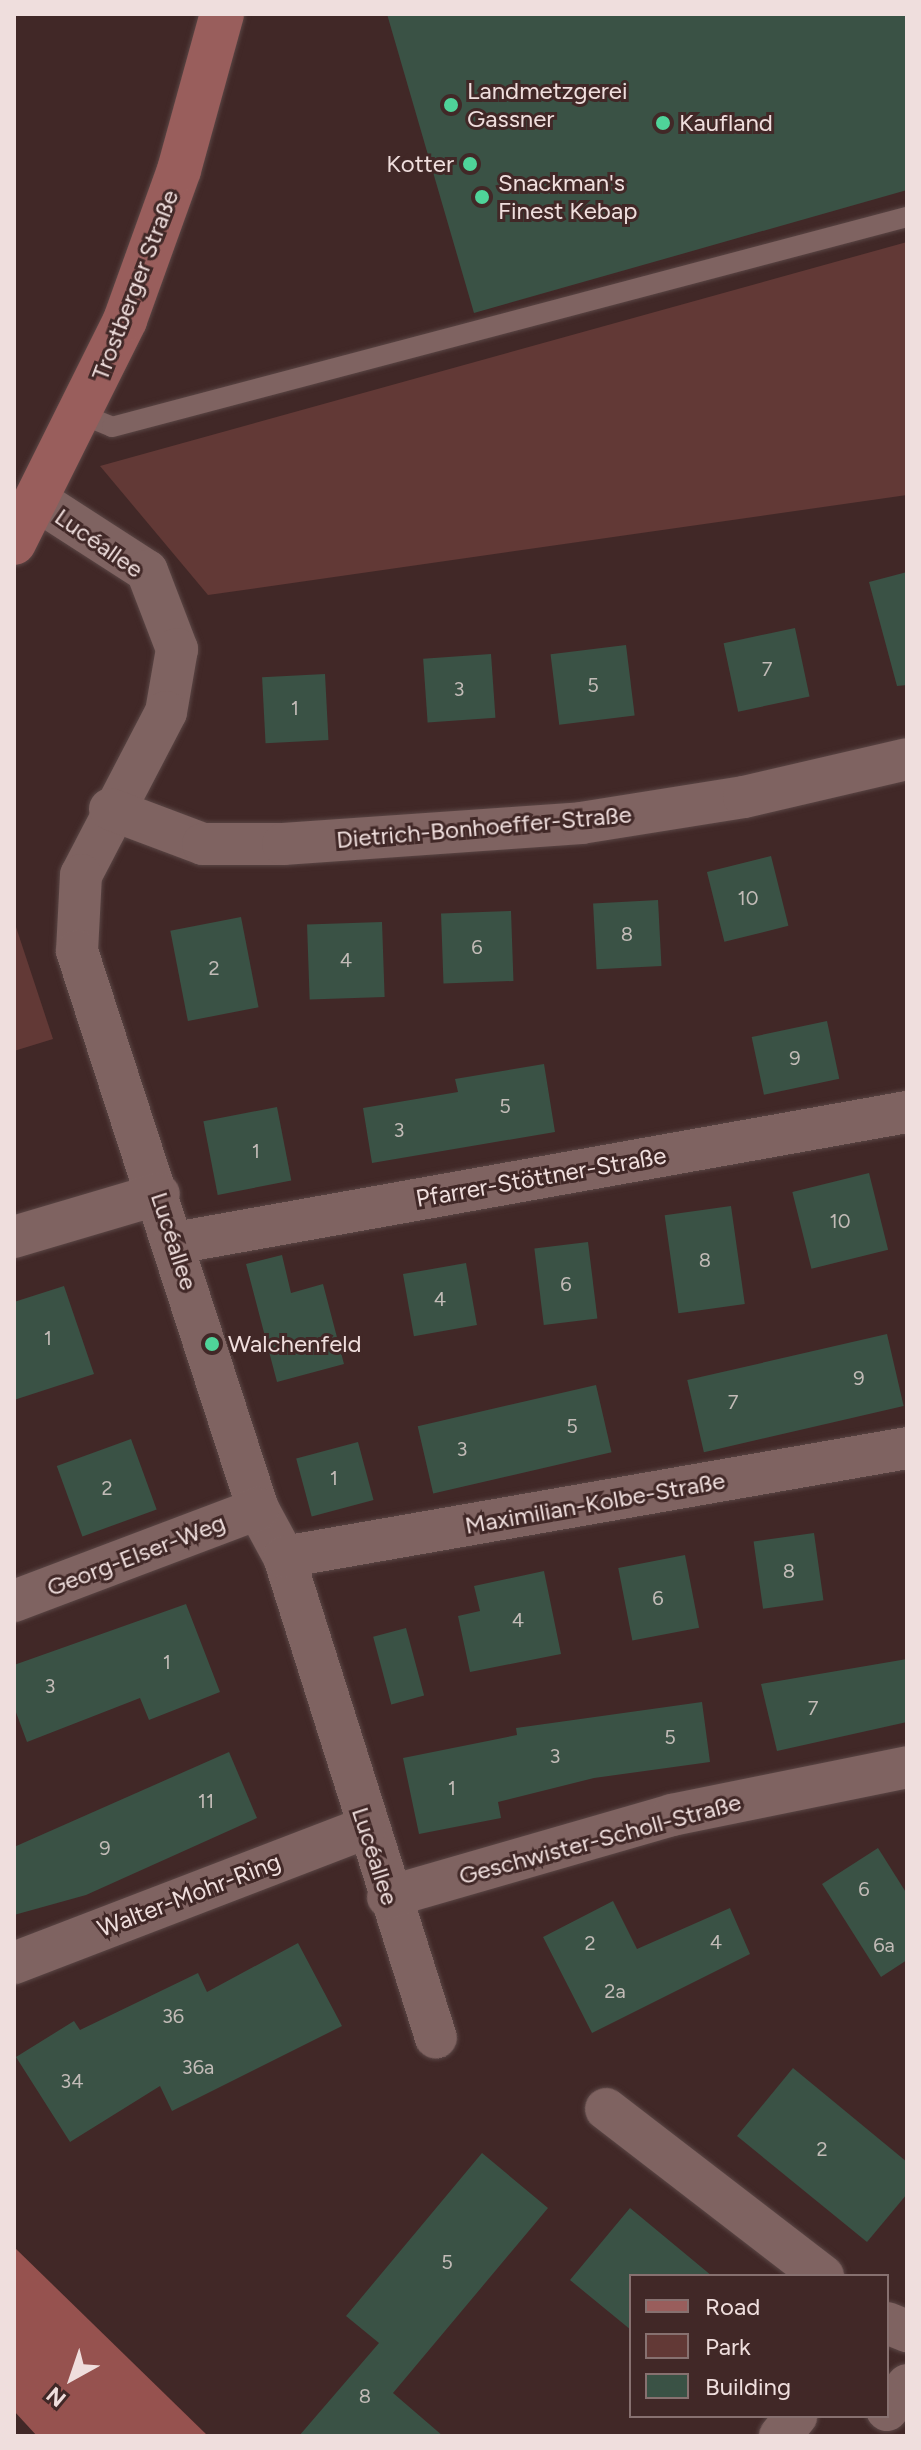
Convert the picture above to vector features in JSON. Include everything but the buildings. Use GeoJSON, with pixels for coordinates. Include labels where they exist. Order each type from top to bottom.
{"type":"FeatureCollection","features":[{"type":"Feature","properties":{"kind":"street","name":"Trostberger Straße"},"geometry":{"type":"LineString","coordinates":[[14,543],[40,502],[83,415],[179,170],[222,14]]}},
{"type":"Feature","properties":{"kind":"street","name":"Lucéallee"},"geometry":{"type":"LineString","coordinates":[[40,502],[147,571],[177,649],[166,712],[110,809],[81,875],[77,951],[175,1243],[258,1509],[284,1557],[365,1828],[436,2038]]}},
{"type":"Feature","properties":{"kind":"street","name":"Dietrich-Bonhoeffer-Straße"},"geometry":{"type":"LineString","coordinates":[[110,809],[203,844],[283,844],[581,823],[744,797],[907,759]]}},
{"type":"Feature","properties":{"kind":"street","name":"Pfarrer-Stöttner-Straße"},"geometry":{"type":"LineString","coordinates":[[175,1243],[907,1112]]}},
{"type":"Feature","properties":{"kind":"street"},"geometry":{"type":"LineString","coordinates":[[14,1237],[159,1194]]}},
{"type":"Feature","properties":{"kind":"street","name":"Maximilian-Kolbe-Straße"},"geometry":{"type":"LineString","coordinates":[[284,1557],[907,1448]]}},
{"type":"Feature","properties":{"kind":"street","name":"Georg-Elser-Weg"},"geometry":{"type":"LineString","coordinates":[[14,1601],[258,1509]]}},
{"type":"Feature","properties":{"kind":"street","name":"Geschwister-Scholl-Straße"},"geometry":{"type":"LineString","coordinates":[[388,1897],[672,1815],[907,1767]]}},
{"type":"Feature","properties":{"kind":"street","name":"Walter-Mohr-Ring"},"geometry":{"type":"LineString","coordinates":[[14,1963],[365,1828]]}},
{"type":"Feature","properties":{"kind":"street"},"geometry":{"type":"LineString","coordinates":[[606,2109],[820,2274]]}},
{"type":"Feature","properties":{"kind":"street"},"geometry":{"type":"LineString","coordinates":[[889,2408],[907,2385]]}},
{"type":"Feature","properties":{"kind":"street"},"geometry":{"type":"LineString","coordinates":[[780,2436],[794,2418]]}},
{"type":"Feature","properties":{"kind":"street"},"geometry":{"type":"LineString","coordinates":[[867,2436],[881,2418]]}},
{"type":"Feature","properties":{"kind":"lane"},"geometry":{"type":"LineString","coordinates":[[83,415],[112,427],[907,217]]}},
{"type":"Feature","properties":{"kind":"green space"},"geometry":{"type":"Polygon","coordinates":[[[907,242],[907,495],[208,595],[100,466],[907,242]]]}},
{"type":"Feature","properties":{"kind":"green space"},"geometry":{"type":"Polygon","coordinates":[[[14,921],[53,1039],[14,1051],[14,921]]]}},
{"type":"Feature","properties":{"kind":"shaded area"},"geometry":{"type":"Polygon","coordinates":[[[14,2247],[208,2436],[37,2436],[14,2411],[14,2247]]]}},
{"type":"Feature","properties":{"kind":"place","name":"Landmetzgerei Gassner"},"geometry":{"type":"Point","coordinates":[451,105]}},
{"type":"Feature","properties":{"kind":"place","name":"Kaufland"},"geometry":{"type":"Point","coordinates":[663,123]}},
{"type":"Feature","properties":{"kind":"place","name":"Kotter"},"geometry":{"type":"Point","coordinates":[470,164]}},
{"type":"Feature","properties":{"kind":"place","name":"Snackman's Finest Kebap"},"geometry":{"type":"Point","coordinates":[482,197]}},
{"type":"Feature","properties":{"kind":"place","name":"Walchenfeld"},"geometry":{"type":"Point","coordinates":[212,1344]}}]}
